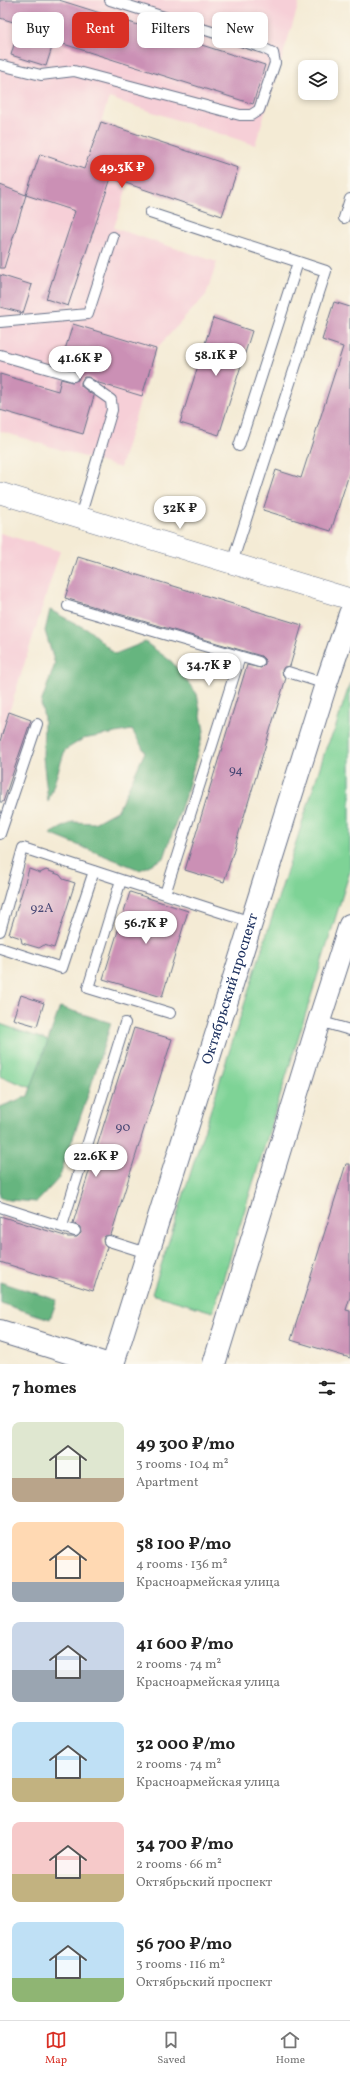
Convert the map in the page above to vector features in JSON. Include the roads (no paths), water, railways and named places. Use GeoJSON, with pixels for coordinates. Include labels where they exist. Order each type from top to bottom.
{"type":"FeatureCollection","features":[{"type":"Feature","properties":{"kind":"main road","name":"Октябрьский проспект"},"geometry":{"type":"LineString","coordinates":[[113,1364],[326,684],[350,614]]}},
{"type":"Feature","properties":{"kind":"main road"},"geometry":{"type":"LineString","coordinates":[[214,1364],[319,1021],[350,925]]}},
{"type":"Feature","properties":{"kind":"main road"},"geometry":{"type":"LineString","coordinates":[[0,1331],[106,1364]]}},
{"type":"Feature","properties":{"kind":"street"},"geometry":{"type":"LineString","coordinates":[[0,493],[350,599]]}},
{"type":"Feature","properties":{"kind":"lane"},"geometry":{"type":"LineString","coordinates":[[0,65],[41,75],[74,71],[240,115],[251,115],[259,110],[275,63],[274,53],[263,48],[110,0]]}},
{"type":"Feature","properties":{"kind":"lane"},"geometry":{"type":"LineString","coordinates":[[344,218],[350,198]]}},
{"type":"Feature","properties":{"kind":"lane"},"geometry":{"type":"LineString","coordinates":[[150,213],[326,271],[232,563]]}},
{"type":"Feature","properties":{"kind":"lane"},"geometry":{"type":"LineString","coordinates":[[0,322],[88,314],[113,237]]}},
{"type":"Feature","properties":{"kind":"lane"},"geometry":{"type":"LineString","coordinates":[[239,446],[298,262]]}},
{"type":"Feature","properties":{"kind":"lane"},"geometry":{"type":"LineString","coordinates":[[0,355],[73,376]]}},
{"type":"Feature","properties":{"kind":"lane"},"geometry":{"type":"LineString","coordinates":[[80,517],[112,410],[111,400],[87,383]]}},
{"type":"Feature","properties":{"kind":"lane"},"geometry":{"type":"LineString","coordinates":[[68,606],[259,662]]}},
{"type":"Feature","properties":{"kind":"lane"},"geometry":{"type":"LineString","coordinates":[[165,894],[240,656]]}},
{"type":"Feature","properties":{"kind":"lane"},"geometry":{"type":"LineString","coordinates":[[288,672],[326,684]]}},
{"type":"Feature","properties":{"kind":"lane"},"geometry":{"type":"LineString","coordinates":[[0,834],[37,724]]}},
{"type":"Feature","properties":{"kind":"lane"},"geometry":{"type":"LineString","coordinates":[[0,931],[23,848],[251,922]]}},
{"type":"Feature","properties":{"kind":"lane"},"geometry":{"type":"LineString","coordinates":[[0,948],[62,968],[94,872]]}},
{"type":"Feature","properties":{"kind":"lane"},"geometry":{"type":"LineString","coordinates":[[121,880],[88,988],[170,1013]]}},
{"type":"Feature","properties":{"kind":"lane"},"geometry":{"type":"LineString","coordinates":[[319,1021],[350,1030]]}},
{"type":"Feature","properties":{"kind":"lane"},"geometry":{"type":"LineString","coordinates":[[62,1226],[125,1023]]}},
{"type":"Feature","properties":{"kind":"lane"},"geometry":{"type":"LineString","coordinates":[[0,1207],[75,1231]]}},
{"type":"Feature","properties":{"kind":"lane"},"geometry":{"type":"LineString","coordinates":[[109,1241],[147,1253]]}}]}
